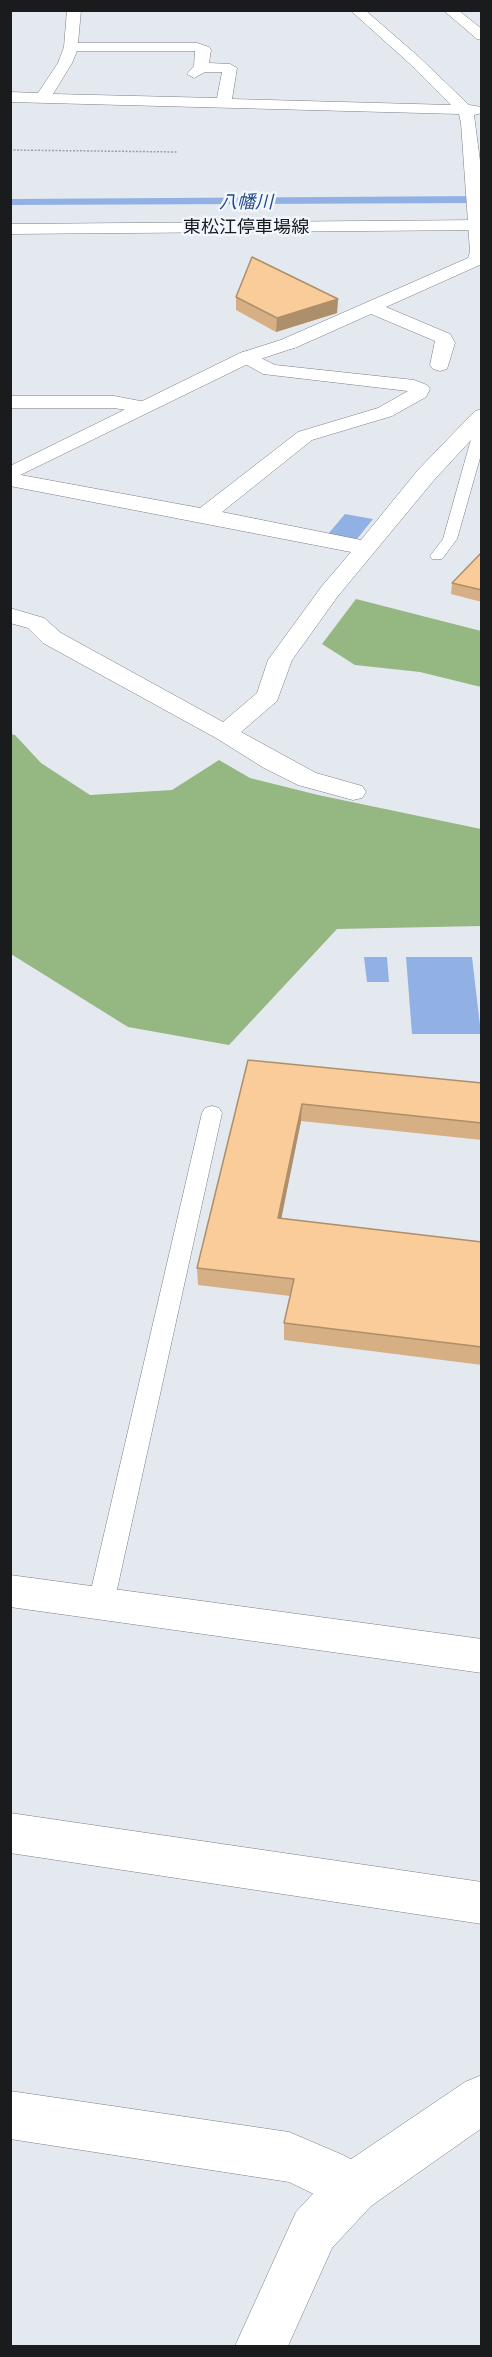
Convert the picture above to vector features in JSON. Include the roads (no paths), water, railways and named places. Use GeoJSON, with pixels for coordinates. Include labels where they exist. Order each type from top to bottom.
{"type":"FeatureCollection","features":[{"type":"Feature","properties":{"kind":"main road"},"geometry":{"type":"LineString","coordinates":[[43,98],[65,63],[71,47],[74,10]]}},
{"type":"Feature","properties":{"kind":"main road"},"geometry":{"type":"LineString","coordinates":[[356,10],[473,110]]}},
{"type":"Feature","properties":{"kind":"main road"},"geometry":{"type":"LineString","coordinates":[[449,10],[482,36]]}},
{"type":"Feature","properties":{"kind":"main road"},"geometry":{"type":"LineString","coordinates":[[71,47],[192,46],[204,50],[197,70],[230,69],[224,103]]}},
{"type":"Feature","properties":{"kind":"main road"},"geometry":{"type":"LineString","coordinates":[[10,97],[473,110]]}},
{"type":"Feature","properties":{"kind":"main road"},"geometry":{"type":"LineString","coordinates":[[10,474],[247,357],[290,343],[478,264],[479,225],[469,123],[473,110]]}},
{"type":"Feature","properties":{"kind":"main road","name":"東松江停車場線"},"geometry":{"type":"LineString","coordinates":[[10,229],[479,225]]}},
{"type":"Feature","properties":{"kind":"main road"},"geometry":{"type":"LineString","coordinates":[[372,308],[443,338],[445,343],[441,365]]}},
{"type":"Feature","properties":{"kind":"main road"},"geometry":{"type":"LineString","coordinates":[[204,515],[305,436],[385,412],[419,393],[420,388],[270,370],[247,357]]}},
{"type":"Feature","properties":{"kind":"main road"},"geometry":{"type":"LineString","coordinates":[[10,402],[114,402],[144,407]]}},
{"type":"Feature","properties":{"kind":"main road"},"geometry":{"type":"LineString","coordinates":[[225,733],[268,696],[280,660],[330,591],[426,475],[482,414]]}},
{"type":"Feature","properties":{"kind":"main road"},"geometry":{"type":"LineString","coordinates":[[10,479],[366,548]]}},
{"type":"Feature","properties":{"kind":"main road"},"geometry":{"type":"LineString","coordinates":[[10,615],[36,623],[52,638],[91,661],[225,733],[273,762],[307,779],[353,792]]}},
{"type":"Feature","properties":{"kind":"main road"},"geometry":{"type":"LineString","coordinates":[[10,1591],[482,1656]]}},
{"type":"Feature","properties":{"kind":"main road"},"geometry":{"type":"LineString","coordinates":[[10,1833],[482,1903]]}},
{"type":"Feature","properties":{"kind":"main road"},"geometry":{"type":"LineString","coordinates":[[261,2346],[314,2230],[353,2188],[482,2099]]}},
{"type":"Feature","properties":{"kind":"main road"},"geometry":{"type":"LineString","coordinates":[[10,2115],[289,2157],[327,2172],[353,2188]]}},
{"type":"Feature","properties":{"kind":"lane"},"geometry":{"type":"LineString","coordinates":[[436,556],[450,539],[482,425]]}},
{"type":"Feature","properties":{"kind":"lane"},"geometry":{"type":"LineString","coordinates":[[101,1603],[212,1113]]}},
{"type":"Feature","properties":{"kind":"water","name":"八幡川"},"geometry":{"type":"Polygon","coordinates":[[[481,196],[482,203],[11,205],[10,199],[481,196]]]}},
{"type":"Feature","properties":{"kind":"water"},"geometry":{"type":"Polygon","coordinates":[[[345,514],[373,519],[357,539],[328,534],[345,514]]]}},
{"type":"Feature","properties":{"kind":"water"},"geometry":{"type":"Polygon","coordinates":[[[364,957],[387,957],[389,982],[367,982],[364,957]]]}},
{"type":"Feature","properties":{"kind":"water"},"geometry":{"type":"Polygon","coordinates":[[[406,957],[472,957],[481,1034],[412,1034],[406,957]]]}}]}
